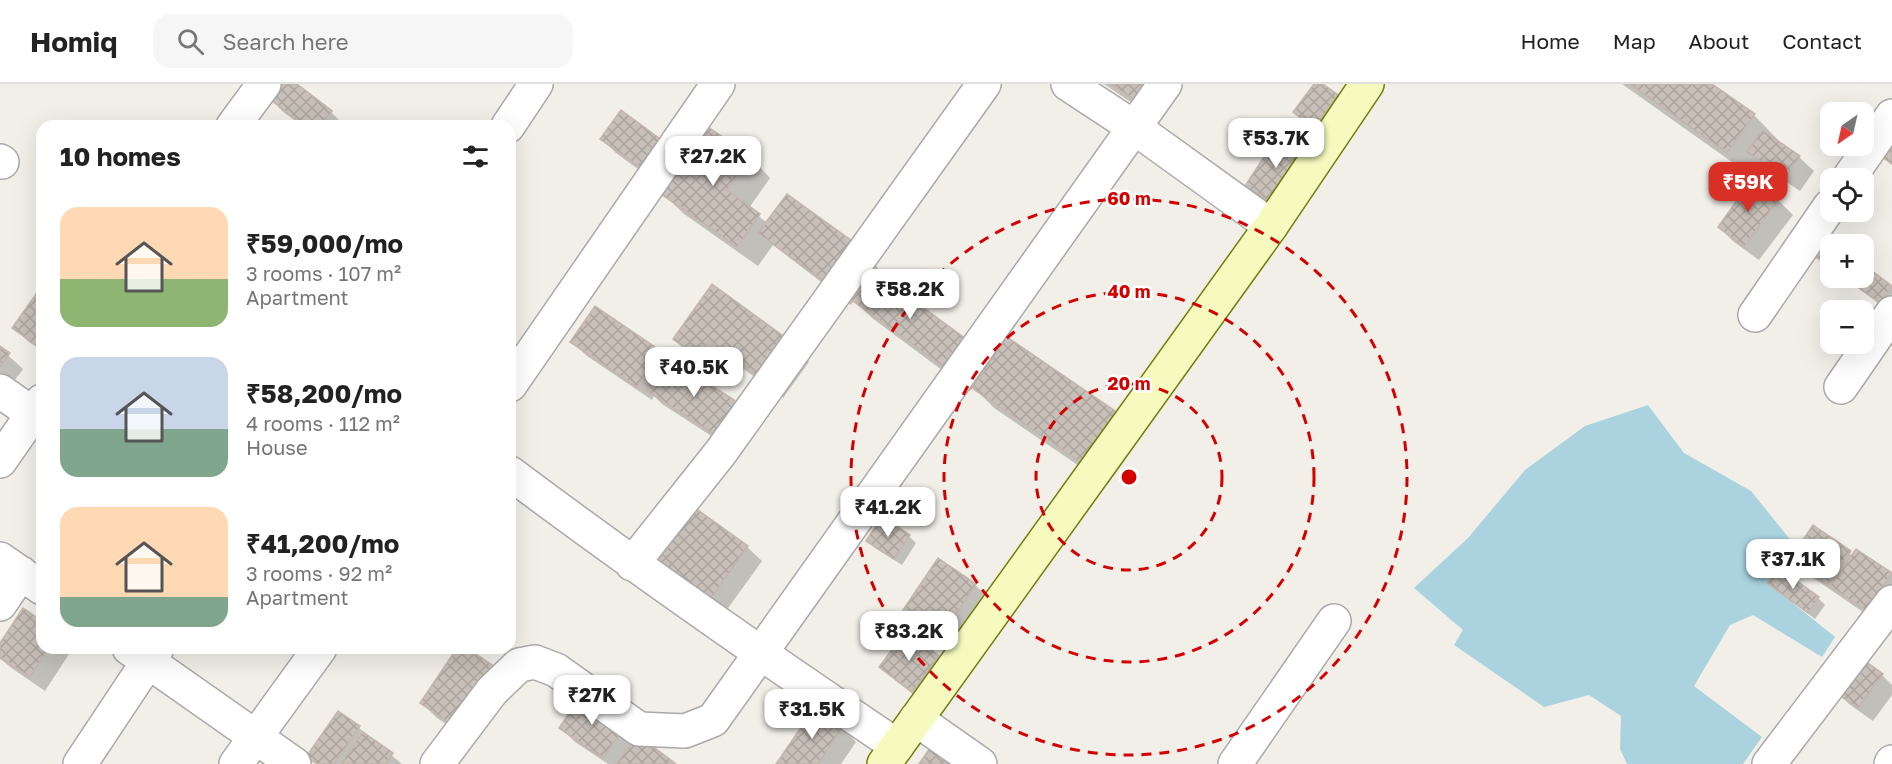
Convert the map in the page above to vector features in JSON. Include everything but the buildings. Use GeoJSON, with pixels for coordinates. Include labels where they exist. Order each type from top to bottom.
{"type":"FeatureCollection","features":[{"type":"Feature","properties":{"kind":"street"},"geometry":{"type":"LineString","coordinates":[[237,120],[264,84]]}},
{"type":"Feature","properties":{"kind":"street"},"geometry":{"type":"LineString","coordinates":[[512,120],[536,84]]}},
{"type":"Feature","properties":{"kind":"street"},"geometry":{"type":"LineString","coordinates":[[516,376],[718,84]]}},
{"type":"Feature","properties":{"kind":"street"},"geometry":{"type":"LineString","coordinates":[[632,564],[721,452],[984,84]]}},
{"type":"Feature","properties":{"kind":"street"},"geometry":{"type":"LineString","coordinates":[[1068,84],[1135,128],[1271,226]]}},
{"type":"Feature","properties":{"kind":"street"},"geometry":{"type":"LineString","coordinates":[[437,764],[492,691],[519,665],[535,662],[556,670],[639,729],[685,731],[713,720],[1165,84]]}},
{"type":"Feature","properties":{"kind":"street"},"geometry":{"type":"LineString","coordinates":[[516,477],[632,564],[760,654],[891,755],[1271,226],[1367,84]]}},
{"type":"Feature","properties":{"kind":"street"},"geometry":{"type":"LineString","coordinates":[[1856,168],[1892,116]]}},
{"type":"Feature","properties":{"kind":"street"},"geometry":{"type":"LineString","coordinates":[[1755,315],[1820,221]]}},
{"type":"Feature","properties":{"kind":"street"},"geometry":{"type":"LineString","coordinates":[[1841,387],[1892,313]]}},
{"type":"Feature","properties":{"kind":"street"},"geometry":{"type":"LineString","coordinates":[[0,391],[36,407]]}},
{"type":"Feature","properties":{"kind":"street"},"geometry":{"type":"LineString","coordinates":[[0,461],[36,411]]}},
{"type":"Feature","properties":{"kind":"street"},"geometry":{"type":"LineString","coordinates":[[0,603],[21,573]]}},
{"type":"Feature","properties":{"kind":"street"},"geometry":{"type":"LineString","coordinates":[[1769,764],[1892,602]]}},
{"type":"Feature","properties":{"kind":"street"},"geometry":{"type":"LineString","coordinates":[[1235,764],[1334,621]]}},
{"type":"Feature","properties":{"kind":"street"},"geometry":{"type":"LineString","coordinates":[[80,764],[143,654]]}},
{"type":"Feature","properties":{"kind":"street"},"geometry":{"type":"LineString","coordinates":[[147,654],[294,764]]}},
{"type":"Feature","properties":{"kind":"street"},"geometry":{"type":"LineString","coordinates":[[236,764],[316,654]]}},
{"type":"Feature","properties":{"kind":"street"},"geometry":{"type":"LineString","coordinates":[[916,719],[980,764]]}},
{"type":"Feature","properties":{"kind":"water"},"geometry":{"type":"Polygon","coordinates":[[[1648,405],[1684,453],[1751,491],[1797,548],[1768,583],[1835,637],[1822,657],[1753,615],[1730,625],[1694,686],[1762,737],[1743,764],[1627,764],[1620,749],[1621,716],[1589,695],[1544,707],[1454,645],[1463,630],[1414,588],[1468,538],[1525,470],[1585,426],[1648,405]]]}}]}
